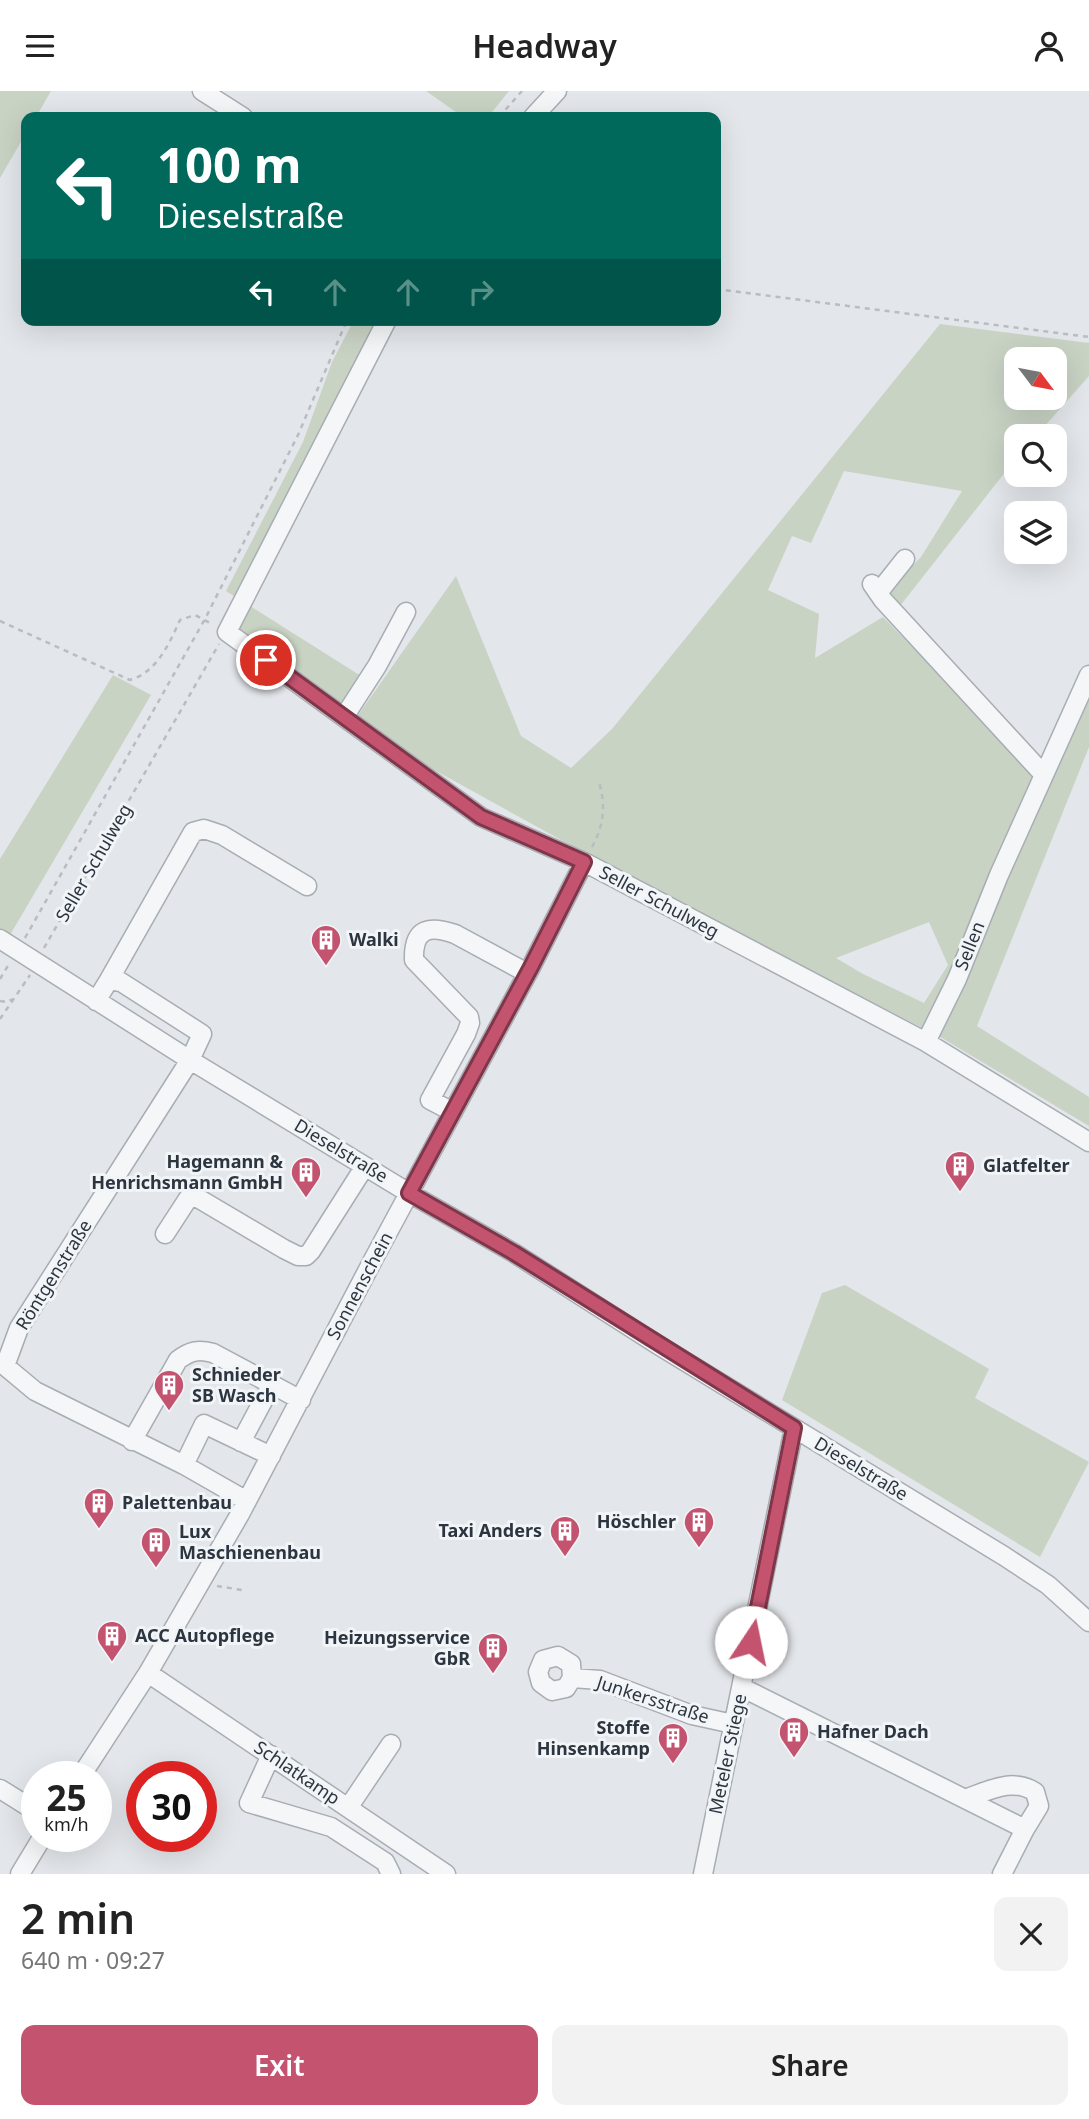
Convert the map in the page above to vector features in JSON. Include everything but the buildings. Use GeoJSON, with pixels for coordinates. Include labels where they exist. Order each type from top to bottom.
{"type":"FeatureCollection","features":[{"type":"Feature","properties":{"kind":"street"},"geometry":{"type":"LineString","coordinates":[[202,91],[235,112]]}},
{"type":"Feature","properties":{"kind":"street"},"geometry":{"type":"LineString","coordinates":[[538,112],[557,91]]}},
{"type":"Feature","properties":{"kind":"street"},"geometry":{"type":"LineString","coordinates":[[227,632],[384,326]]}},
{"type":"Feature","properties":{"kind":"street"},"geometry":{"type":"LineString","coordinates":[[905,559],[875,589],[1044,775]]}},
{"type":"Feature","properties":{"kind":"street"},"geometry":{"type":"LineString","coordinates":[[344,717],[377,666],[406,613]]}},
{"type":"Feature","properties":{"kind":"street","name":"Seller Schulweg"},"geometry":{"type":"LineString","coordinates":[[227,632],[481,817],[584,862],[926,1042]]}},
{"type":"Feature","properties":{"kind":"street","name":"Sellen"},"geometry":{"type":"LineString","coordinates":[[926,1042],[957,979],[999,875],[1089,675]]}},
{"type":"Feature","properties":{"kind":"street"},"geometry":{"type":"LineString","coordinates":[[96,1001],[193,832],[204,829],[222,835],[307,886]]}},
{"type":"Feature","properties":{"kind":"street","name":"Sonnenschein"},"geometry":{"type":"LineString","coordinates":[[91,1761],[148,1672],[247,1501],[584,862]]}},
{"type":"Feature","properties":{"kind":"street"},"geometry":{"type":"LineString","coordinates":[[453,1111],[430,1100],[466,1034],[469,1017],[414,960],[413,947],[418,937],[433,928],[455,934],[527,973]]}},
{"type":"Feature","properties":{"kind":"street","name":"Dieselstraße"},"geometry":{"type":"LineString","coordinates":[[0,939],[190,1060],[409,1193],[514,1253],[1030,1573],[1061,1595],[1089,1622]]}},
{"type":"Feature","properties":{"kind":"street"},"geometry":{"type":"LineString","coordinates":[[109,980],[121,982],[202,1034],[190,1060]]}},
{"type":"Feature","properties":{"kind":"street"},"geometry":{"type":"LineString","coordinates":[[926,1042],[1089,1142]]}},
{"type":"Feature","properties":{"kind":"street","name":"Röntgenstraße"},"geometry":{"type":"LineString","coordinates":[[190,1060],[19,1328],[5,1366],[35,1391],[184,1465],[247,1501]]}},
{"type":"Feature","properties":{"kind":"street"},"geometry":{"type":"LineString","coordinates":[[165,1234],[191,1194],[298,1256],[306,1256],[312,1251],[365,1166]]}},
{"type":"Feature","properties":{"kind":"street"},"geometry":{"type":"LineString","coordinates":[[132,1441],[178,1360],[189,1352],[201,1350],[213,1353],[301,1399]]}},
{"type":"Feature","properties":{"kind":"street"},"geometry":{"type":"LineString","coordinates":[[244,1443],[275,1386]]}},
{"type":"Feature","properties":{"kind":"street"},"geometry":{"type":"LineString","coordinates":[[184,1465],[204,1424],[271,1456]]}},
{"type":"Feature","properties":{"kind":"street","name":"Meteler Stiege"},"geometry":{"type":"LineString","coordinates":[[703,1874],[794,1428]]}},
{"type":"Feature","properties":{"kind":"street","name":"Schlatkamp"},"geometry":{"type":"LineString","coordinates":[[148,1672],[446,1874]]}},
{"type":"Feature","properties":{"kind":"street","name":"Junkersstraße"},"geometry":{"type":"LineString","coordinates":[[572,1678],[600,1680],[692,1714],[733,1724]]}},
{"type":"Feature","properties":{"kind":"street"},"geometry":{"type":"LineString","coordinates":[[743,1688],[1025,1829]]}},
{"type":"Feature","properties":{"kind":"street"},"geometry":{"type":"LineString","coordinates":[[348,1808],[391,1744]]}},
{"type":"Feature","properties":{"kind":"street"},"geometry":{"type":"LineString","coordinates":[[271,1755],[249,1803],[331,1827],[385,1862],[391,1874]]}},
{"type":"Feature","properties":{"kind":"street"},"geometry":{"type":"LineString","coordinates":[[965,1799],[1011,1784],[1035,1791],[1039,1807],[1002,1874]]}},
{"type":"Feature","properties":{"kind":"street"},"geometry":{"type":"LineString","coordinates":[[0,1789],[21,1802]]}},
{"type":"Feature","properties":{"kind":"street"},"geometry":{"type":"LineString","coordinates":[[20,1874],[33,1852]]}},
{"type":"Feature","properties":{"kind":"path"},"geometry":{"type":"LineString","coordinates":[[503,112],[522,91]]}},
{"type":"Feature","properties":{"kind":"path"},"geometry":{"type":"LineString","coordinates":[[721,290],[1089,337]]}},
{"type":"Feature","properties":{"kind":"path"},"geometry":{"type":"LineString","coordinates":[[0,979],[205,619],[298,435],[343,326]]}},
{"type":"Feature","properties":{"kind":"path"},"geometry":{"type":"LineString","coordinates":[[0,621],[130,680],[141,677],[152,667],[168,646],[180,620],[195,615],[227,632]]}},
{"type":"Feature","properties":{"kind":"path","name":"Seller Schulweg"},"geometry":{"type":"LineString","coordinates":[[0,1019],[37,962],[227,632]]}},
{"type":"Feature","properties":{"kind":"path"},"geometry":{"type":"LineString","coordinates":[[584,862],[603,822],[604,801],[599,782]]}},
{"type":"Feature","properties":{"kind":"path"},"geometry":{"type":"LineString","coordinates":[[0,1001],[13,999]]}},
{"type":"Feature","properties":{"kind":"path"},"geometry":{"type":"LineString","coordinates":[[200,1584],[242,1590]]}},
{"type":"Feature","properties":{"kind":"green space"},"geometry":{"type":"Polygon","coordinates":[[[0,91],[51,91],[39,112],[21,112],[21,142],[0,178],[0,91]]]}},
{"type":"Feature","properties":{"kind":"green space"},"geometry":{"type":"Polygon","coordinates":[[[426,91],[509,91],[492,112],[456,112],[426,91]]]}},
{"type":"Feature","properties":{"kind":"green space"},"geometry":{"type":"Polygon","coordinates":[[[940,324],[1089,343],[1089,376],[1068,400],[1068,347],[1004,347],[1004,410],[1059,410],[1047,424],[1004,424],[1004,474],[900,606],[887,591],[921,557],[962,491],[844,471],[811,543],[792,536],[768,590],[819,614],[815,658],[883,617],[1049,787],[1089,698],[1089,747],[977,1026],[1089,1097],[1089,1126],[942,1038],[601,862],[429,767],[356,718],[456,576],[521,736],[571,768],[612,729],[940,324]],[[929,922],[836,958],[924,1003],[948,965],[929,922]]]}},
{"type":"Feature","properties":{"kind":"green space"},"geometry":{"type":"Polygon","coordinates":[[[351,326],[377,326],[234,596],[226,591],[303,442],[332,362],[351,326]]]}},
{"type":"Feature","properties":{"kind":"green space"},"geometry":{"type":"Polygon","coordinates":[[[247,604],[361,676],[340,707],[235,629],[247,604]]]}},
{"type":"Feature","properties":{"kind":"green space"},"geometry":{"type":"Polygon","coordinates":[[[113,675],[151,695],[0,952],[0,859],[113,675]]]}},
{"type":"Feature","properties":{"kind":"green space"},"geometry":{"type":"Polygon","coordinates":[[[845,1285],[989,1369],[975,1398],[1089,1462],[1040,1557],[782,1400],[822,1293],[845,1285]]]}},
{"type":"Feature","properties":{"kind":"place","name":"Walki"},"geometry":{"type":"Point","coordinates":[326,967]}},
{"type":"Feature","properties":{"kind":"place","name":"Glatfelter"},"geometry":{"type":"Point","coordinates":[960,1193]}},
{"type":"Feature","properties":{"kind":"place","name":"Hagemann & Henrichsmann GmbH"},"geometry":{"type":"Point","coordinates":[306,1199]}},
{"type":"Feature","properties":{"kind":"place","name":"Schnieder SB Wasch"},"geometry":{"type":"Point","coordinates":[169,1412]}},
{"type":"Feature","properties":{"kind":"place","name":"Palettenbau"},"geometry":{"type":"Point","coordinates":[99,1530]}},
{"type":"Feature","properties":{"kind":"place","name":"Höschler"},"geometry":{"type":"Point","coordinates":[699,1549]}},
{"type":"Feature","properties":{"kind":"place","name":"Taxi Anders"},"geometry":{"type":"Point","coordinates":[565,1558]}},
{"type":"Feature","properties":{"kind":"place","name":"Lux Maschienenbau"},"geometry":{"type":"Point","coordinates":[156,1569]}},
{"type":"Feature","properties":{"kind":"place","name":"ACC Autopflege"},"geometry":{"type":"Point","coordinates":[112,1663]}},
{"type":"Feature","properties":{"kind":"place","name":"Heizungsservice GbR"},"geometry":{"type":"Point","coordinates":[493,1675]}},
{"type":"Feature","properties":{"kind":"place","name":"Hafner Dach"},"geometry":{"type":"Point","coordinates":[794,1759]}},
{"type":"Feature","properties":{"kind":"place","name":"Stoffe Hinsenkamp"},"geometry":{"type":"Point","coordinates":[673,1765]}},
{"type":"Feature","properties":{"kind":"route"},"geometry":{"type":"LineString","coordinates":[[266,660],[481,817],[584,862],[531,967],[409,1193],[514,1253],[794,1428],[781,1482],[751,1642]]}}]}
